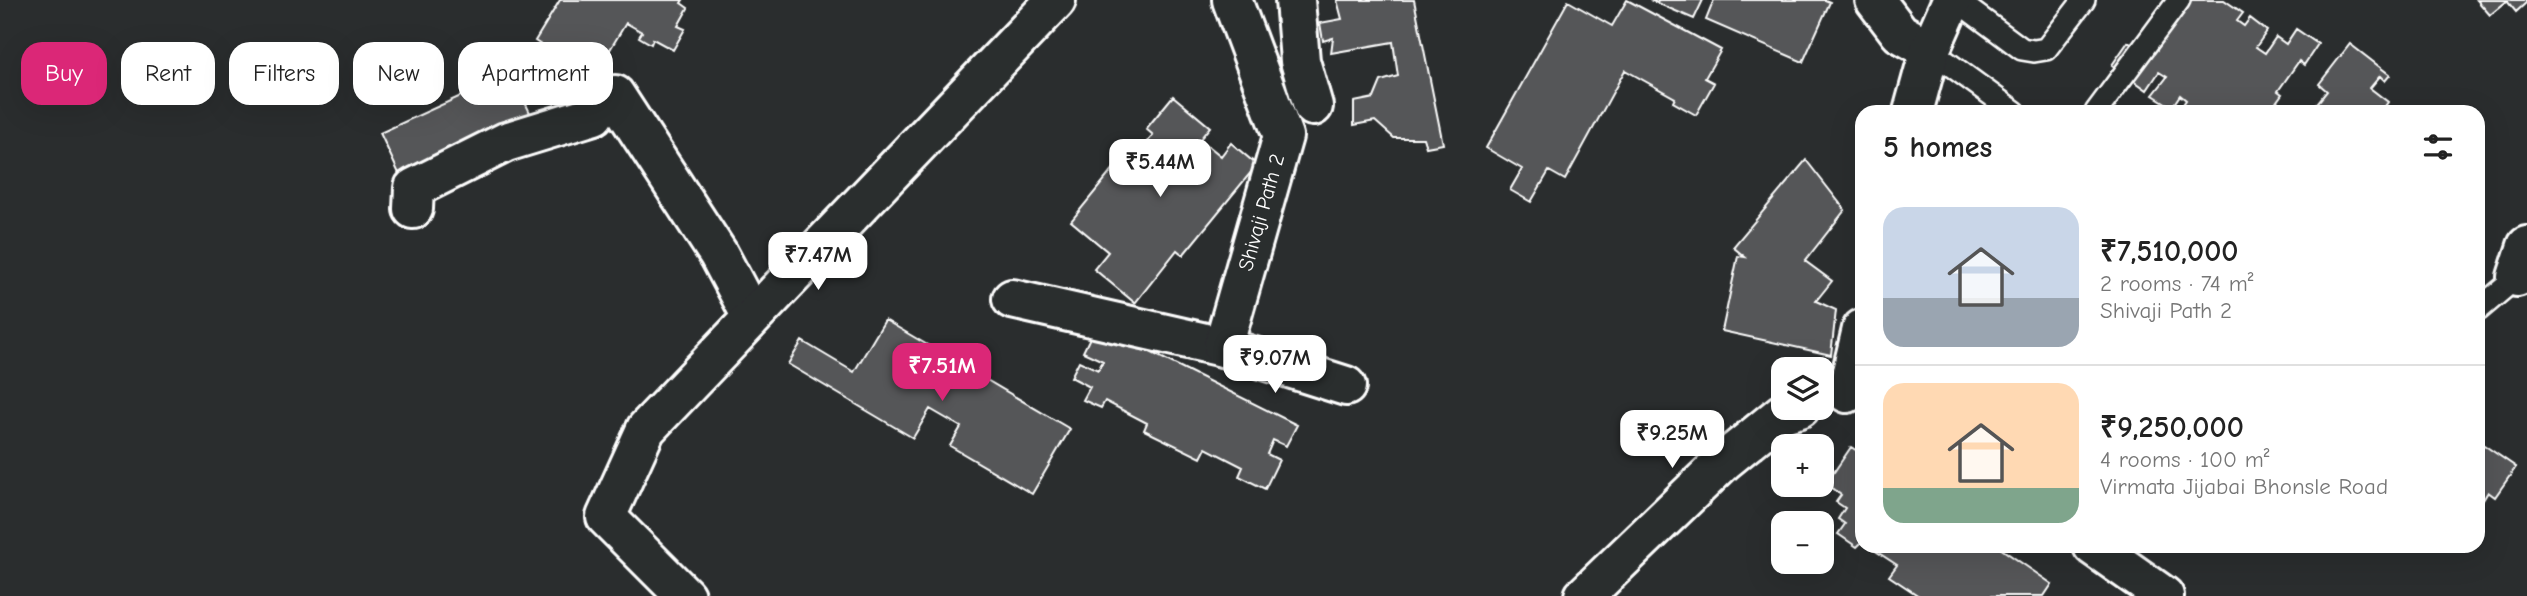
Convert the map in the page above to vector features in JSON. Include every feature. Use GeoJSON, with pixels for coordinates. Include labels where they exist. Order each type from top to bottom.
{"type":"FeatureCollection","features":[{"type":"Feature","properties":{"kind":"street"},"geometry":{"type":"LineString","coordinates":[[685,596],[606,517],[646,429],[1056,0]]}},
{"type":"Feature","properties":{"kind":"street","name":"Shivaji Path 2"},"geometry":{"type":"LineString","coordinates":[[1223,347],[1283,136],[1232,0]]}},
{"type":"Feature","properties":{"kind":"street"},"geometry":{"type":"LineString","coordinates":[[1295,0],[1300,61],[1313,106]]}},
{"type":"Feature","properties":{"kind":"street"},"geometry":{"type":"LineString","coordinates":[[1875,0],[1900,33],[1930,50]]}},
{"type":"Feature","properties":{"kind":"street"},"geometry":{"type":"LineString","coordinates":[[1915,105],[1930,50],[1954,0]]}},
{"type":"Feature","properties":{"kind":"street"},"geometry":{"type":"LineString","coordinates":[[413,209],[414,188],[506,142],[594,115],[602,101],[615,95],[719,255],[752,317]]}},
{"type":"Feature","properties":{"kind":"street"},"geometry":{"type":"LineString","coordinates":[[1012,299],[1223,347],[1346,386]]}},
{"type":"Feature","properties":{"kind":"street"},"geometry":{"type":"LineString","coordinates":[[1844,398],[1855,356]]}},
{"type":"Feature","properties":{"kind":"street"},"geometry":{"type":"LineString","coordinates":[[1606,589],[1724,461],[1774,420]]}},
{"type":"Feature","properties":{"kind":"street"},"geometry":{"type":"LineString","coordinates":[[2104,553],[2164,596]]}},
{"type":"Feature","properties":{"kind":"lane"},"geometry":{"type":"LineString","coordinates":[[1954,0],[2022,49],[2034,51],[2046,49],[2084,0]]}},
{"type":"Feature","properties":{"kind":"lane"},"geometry":{"type":"LineString","coordinates":[[2101,105],[2179,0]]}},
{"type":"Feature","properties":{"kind":"lane"},"geometry":{"type":"LineString","coordinates":[[1930,50],[2005,105]]}},
{"type":"Feature","properties":{"kind":"lane"},"geometry":{"type":"LineString","coordinates":[[2485,302],[2522,261]]}},
{"type":"Feature","properties":{"kind":"building"},"geometry":{"type":"Polygon","coordinates":[[[560,0],[683,0],[681,3],[688,8],[678,26],[685,29],[673,50],[653,39],[651,44],[639,37],[642,32],[626,23],[613,45],[613,42],[535,41],[560,0]]]}},
{"type":"Feature","properties":{"kind":"building"},"geometry":{"type":"Polygon","coordinates":[[[1337,0],[1414,0],[1443,144],[1426,147],[1423,138],[1394,138],[1375,121],[1354,125],[1354,102],[1374,98],[1381,81],[1398,76],[1393,42],[1331,53],[1333,38],[1323,41],[1320,23],[1342,19],[1337,0]]]}},
{"type":"Feature","properties":{"kind":"building"},"geometry":{"type":"Polygon","coordinates":[[[1627,0],[1721,50],[1705,78],[1714,83],[1696,115],[1673,102],[1675,98],[1625,70],[1565,180],[1549,171],[1531,202],[1510,190],[1522,169],[1486,148],[1568,1],[1612,26],[1627,0]]]}},
{"type":"Feature","properties":{"kind":"building"},"geometry":{"type":"Polygon","coordinates":[[[1650,0],[1703,0],[1694,19],[1650,0]]]}},
{"type":"Feature","properties":{"kind":"building"},"geometry":{"type":"Polygon","coordinates":[[[1714,0],[1830,2],[1803,62],[1706,20],[1714,0]]]}},
{"type":"Feature","properties":{"kind":"building"},"geometry":{"type":"Polygon","coordinates":[[[2166,0],[2224,0],[2243,13],[2237,21],[2244,26],[2250,18],[2267,31],[2256,47],[2265,53],[2276,37],[2286,44],[2296,29],[2318,44],[2304,65],[2299,61],[2278,91],[2282,94],[2274,105],[2183,105],[2186,100],[2180,95],[2173,105],[2169,105],[2153,95],[2167,77],[2159,72],[2147,90],[2112,65],[2128,42],[2138,49],[2138,39],[2166,0]]]}},
{"type":"Feature","properties":{"kind":"building"},"geometry":{"type":"Polygon","coordinates":[[[2477,0],[2527,0],[2527,2],[2516,12],[2507,1],[2490,15],[2477,0]]]}},
{"type":"Feature","properties":{"kind":"building"},"geometry":{"type":"Polygon","coordinates":[[[2350,44],[2390,75],[2385,81],[2380,76],[2370,88],[2388,102],[2386,105],[2316,105],[2327,91],[2319,84],[2350,44]]]}},
{"type":"Feature","properties":{"kind":"building"},"geometry":{"type":"Polygon","coordinates":[[[1173,96],[1210,127],[1200,139],[1221,156],[1231,143],[1257,165],[1183,255],[1177,250],[1135,303],[1094,269],[1108,252],[1071,221],[1132,146],[1140,152],[1153,135],[1146,129],[1173,96]]]}},
{"type":"Feature","properties":{"kind":"building"},"geometry":{"type":"Polygon","coordinates":[[[458,97],[458,105],[526,105],[533,119],[402,180],[380,133],[458,97]]]}},
{"type":"Feature","properties":{"kind":"building"},"geometry":{"type":"Polygon","coordinates":[[[1806,160],[1845,210],[1805,261],[1832,281],[1816,301],[1836,310],[1831,355],[1722,331],[1738,256],[1745,257],[1733,247],[1806,160]]]}},
{"type":"Feature","properties":{"kind":"building"},"geometry":{"type":"Polygon","coordinates":[[[885,320],[1070,429],[1032,494],[950,446],[961,427],[930,409],[913,438],[788,364],[802,341],[854,372],[885,320]]]}},
{"type":"Feature","properties":{"kind":"building"},"geometry":{"type":"Polygon","coordinates":[[[1096,325],[1297,425],[1286,446],[1273,440],[1267,454],[1279,460],[1265,489],[1239,476],[1243,467],[1206,448],[1201,458],[1144,430],[1147,423],[1105,401],[1101,408],[1083,400],[1090,387],[1071,377],[1079,361],[1098,370],[1103,361],[1083,352],[1096,325]]]}},
{"type":"Feature","properties":{"kind":"building"},"geometry":{"type":"Polygon","coordinates":[[[2485,446],[2516,467],[2495,497],[2488,492],[2485,497],[2485,446]]]}},
{"type":"Feature","properties":{"kind":"building"},"geometry":{"type":"Polygon","coordinates":[[[1851,447],[1855,450],[1855,546],[1838,534],[1845,524],[1838,519],[1845,508],[1836,502],[1841,495],[1834,490],[1834,472],[1851,447]]]}},
{"type":"Feature","properties":{"kind":"building"},"geometry":{"type":"Polygon","coordinates":[[[1879,553],[2007,553],[2052,584],[2044,596],[1919,596],[1889,576],[1897,565],[1879,553]]]}}]}
